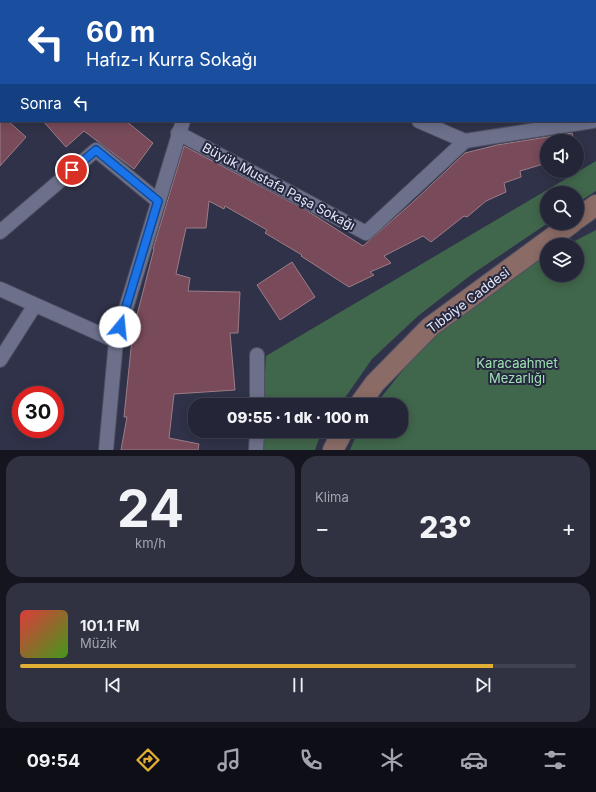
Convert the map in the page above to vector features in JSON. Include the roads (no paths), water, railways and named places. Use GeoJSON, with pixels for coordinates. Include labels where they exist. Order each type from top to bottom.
{"type":"FeatureCollection","features":[{"type":"Feature","properties":{"kind":"main road"},"geometry":{"type":"LineString","coordinates":[[584,214],[596,205]]}},
{"type":"Feature","properties":{"kind":"main road","name":"Tıbbiye Caddesi"},"geometry":{"type":"LineString","coordinates":[[364,398],[375,383],[430,327],[562,230]]}},
{"type":"Feature","properties":{"kind":"main road"},"geometry":{"type":"LineString","coordinates":[[333,450],[339,438]]}},
{"type":"Feature","properties":{"kind":"street"},"geometry":{"type":"LineString","coordinates":[[421,122],[465,141],[588,122]]}},
{"type":"Feature","properties":{"kind":"street"},"geometry":{"type":"LineString","coordinates":[[106,450],[116,341],[180,127]]}},
{"type":"Feature","properties":{"kind":"street","name":"Büyük Mustafa Paşa Sokağı"},"geometry":{"type":"LineString","coordinates":[[180,127],[366,233],[465,141]]}},
{"type":"Feature","properties":{"kind":"street"},"geometry":{"type":"LineString","coordinates":[[0,232],[96,150],[158,201]]}},
{"type":"Feature","properties":{"kind":"street"},"geometry":{"type":"LineString","coordinates":[[0,289],[116,341]]}},
{"type":"Feature","properties":{"kind":"street"},"geometry":{"type":"LineString","coordinates":[[0,360],[35,305]]}},
{"type":"Feature","properties":{"kind":"street"},"geometry":{"type":"LineString","coordinates":[[257,355],[257,398]]}},
{"type":"Feature","properties":{"kind":"street"},"geometry":{"type":"LineString","coordinates":[[256,450],[257,438]]}},
{"type":"Feature","properties":{"kind":"park label","name":"Karacaahmet Mezarlığı"},"geometry":{"type":"Point","coordinates":[517,370]}}]}
